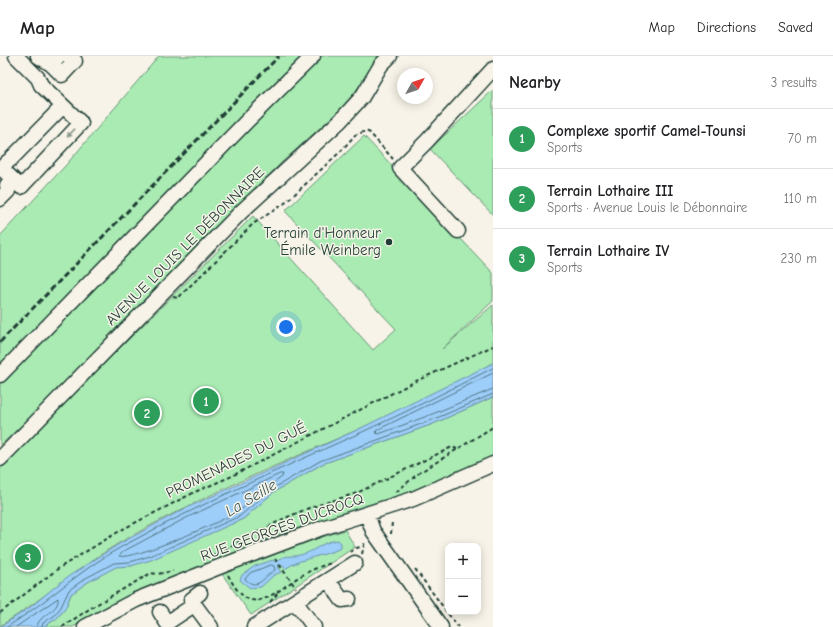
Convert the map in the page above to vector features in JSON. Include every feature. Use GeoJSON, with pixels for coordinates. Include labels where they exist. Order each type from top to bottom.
{"type":"FeatureCollection","features":[{"type":"Feature","properties":{"kind":"street"},"geometry":{"type":"LineString","coordinates":[[16,56],[38,78],[41,85],[81,123],[21,187],[2,162],[10,160],[63,106]]}},
{"type":"Feature","properties":{"kind":"street"},"geometry":{"type":"LineString","coordinates":[[38,56],[55,60],[62,75],[75,61],[69,56]]}},
{"type":"Feature","properties":{"kind":"street"},"geometry":{"type":"LineString","coordinates":[[0,375],[242,126],[313,56]]}},
{"type":"Feature","properties":{"kind":"street","name":"AVENUE LOUIS LE DÉBONNAIRE"},"geometry":{"type":"LineString","coordinates":[[0,459],[241,212],[340,121],[362,97],[382,65],[390,56]]}},
{"type":"Feature","properties":{"kind":"street"},"geometry":{"type":"LineString","coordinates":[[458,232],[400,168],[493,69]]}},
{"type":"Feature","properties":{"kind":"street"},"geometry":{"type":"LineString","coordinates":[[0,199],[8,191],[6,185]]}},
{"type":"Feature","properties":{"kind":"street","name":"RUE GEORGES DUCROCQ"},"geometry":{"type":"LineString","coordinates":[[85,627],[136,600],[224,564],[308,533],[419,497],[493,464]]}},
{"type":"Feature","properties":{"kind":"street"},"geometry":{"type":"LineString","coordinates":[[367,514],[373,531],[441,627]]}},
{"type":"Feature","properties":{"kind":"street"},"geometry":{"type":"LineString","coordinates":[[254,627],[328,580],[350,559]]}},
{"type":"Feature","properties":{"kind":"street"},"geometry":{"type":"LineString","coordinates":[[328,580],[342,600],[349,599]]}},
{"type":"Feature","properties":{"kind":"street"},"geometry":{"type":"LineString","coordinates":[[160,612],[167,623],[197,599],[211,627]]}},
{"type":"Feature","properties":{"kind":"street"},"geometry":{"type":"LineString","coordinates":[[294,603],[300,608],[314,627]]}},
{"type":"Feature","properties":{"kind":"path"},"geometry":{"type":"LineString","coordinates":[[164,290],[170,296],[178,298],[253,224],[285,203],[340,152],[355,135],[366,131],[370,133],[400,168]]}},
{"type":"Feature","properties":{"kind":"path","name":"PROMENADES DU GUÉ"},"geometry":{"type":"LineString","coordinates":[[0,613],[59,568],[123,529],[197,491],[230,477],[414,382],[493,346]]}},
{"type":"Feature","properties":{"kind":"path"},"geometry":{"type":"LineString","coordinates":[[392,494],[419,473],[493,427]]}},
{"type":"Feature","properties":{"kind":"path"},"geometry":{"type":"LineString","coordinates":[[210,557],[283,519],[309,508],[356,493],[452,448],[457,449]]}},
{"type":"Feature","properties":{"kind":"path"},"geometry":{"type":"LineString","coordinates":[[392,522],[390,533],[394,539]]}},
{"type":"Feature","properties":{"kind":"path"},"geometry":{"type":"LineString","coordinates":[[350,559],[356,548],[365,546]]}},
{"type":"Feature","properties":{"kind":"path"},"geometry":{"type":"LineString","coordinates":[[273,556],[292,582]]}},
{"type":"Feature","properties":{"kind":"path"},"geometry":{"type":"LineString","coordinates":[[224,564],[235,588],[243,596],[254,601],[263,601],[292,582],[334,562]]}},
{"type":"Feature","properties":{"kind":"path"},"geometry":{"type":"LineString","coordinates":[[412,564],[458,627]]}},
{"type":"Feature","properties":{"kind":"path"},"geometry":{"type":"LineString","coordinates":[[62,627],[94,606],[151,573],[164,574],[178,570]]}},
{"type":"Feature","properties":{"kind":"green space"},"geometry":{"type":"Polygon","coordinates":[[[159,56],[383,56],[342,108],[282,162],[217,231],[100,350],[0,446],[0,236],[66,165],[159,56]]]}},
{"type":"Feature","properties":{"kind":"green space"},"geometry":{"type":"Polygon","coordinates":[[[493,90],[493,215],[430,149],[493,90]]]}},
{"type":"Feature","properties":{"kind":"green space"},"geometry":{"type":"Polygon","coordinates":[[[364,136],[493,273],[493,301],[442,349],[493,305],[493,363],[425,398],[357,430],[236,483],[148,527],[104,553],[0,626],[0,467],[253,216],[373,350],[396,329],[285,211],[364,136]]]}},
{"type":"Feature","properties":{"kind":"green space"},"geometry":{"type":"Polygon","coordinates":[[[493,397],[493,459],[397,498],[280,534],[113,603],[73,627],[43,627],[56,619],[65,609],[71,594],[88,582],[116,566],[131,566],[243,519],[274,492],[322,464],[433,424],[493,397]]]}},
{"type":"Feature","properties":{"kind":"green space"},"geometry":{"type":"Polygon","coordinates":[[[345,530],[355,547],[251,615],[222,574],[306,542],[345,530]]]}},
{"type":"Feature","properties":{"kind":"water","name":"La Seille"},"geometry":{"type":"Polygon","coordinates":[[[493,363],[493,397],[433,424],[322,464],[274,492],[243,519],[151,560],[131,566],[116,567],[88,582],[71,594],[65,609],[56,619],[43,627],[0,627],[29,608],[66,578],[119,544],[182,510],[359,429],[493,363]]]}},
{"type":"Feature","properties":{"kind":"water"},"geometry":{"type":"Polygon","coordinates":[[[338,540],[341,543],[341,548],[305,559],[285,569],[282,565],[278,567],[282,572],[274,575],[261,587],[250,588],[240,580],[242,575],[255,566],[273,560],[275,562],[285,557],[305,554],[322,545],[338,540]]]}},
{"type":"Feature","properties":{"kind":"railway"},"geometry":{"type":"LineString","coordinates":[[0,342],[279,56]]}},
{"type":"Feature","properties":{"kind":"place","name":"Terrain d'Honneur Émile Weinberg"},"geometry":{"type":"Point","coordinates":[389,242]}},
{"type":"Feature","properties":{"kind":"place","name":"Complexe sportif Camel-Tounsi"},"geometry":{"type":"Point","coordinates":[206,401]}},
{"type":"Feature","properties":{"kind":"place","name":"Terrain Lothaire III"},"geometry":{"type":"Point","coordinates":[147,413]}},
{"type":"Feature","properties":{"kind":"place","name":"Terrain Lothaire IV"},"geometry":{"type":"Point","coordinates":[28,557]}}]}
